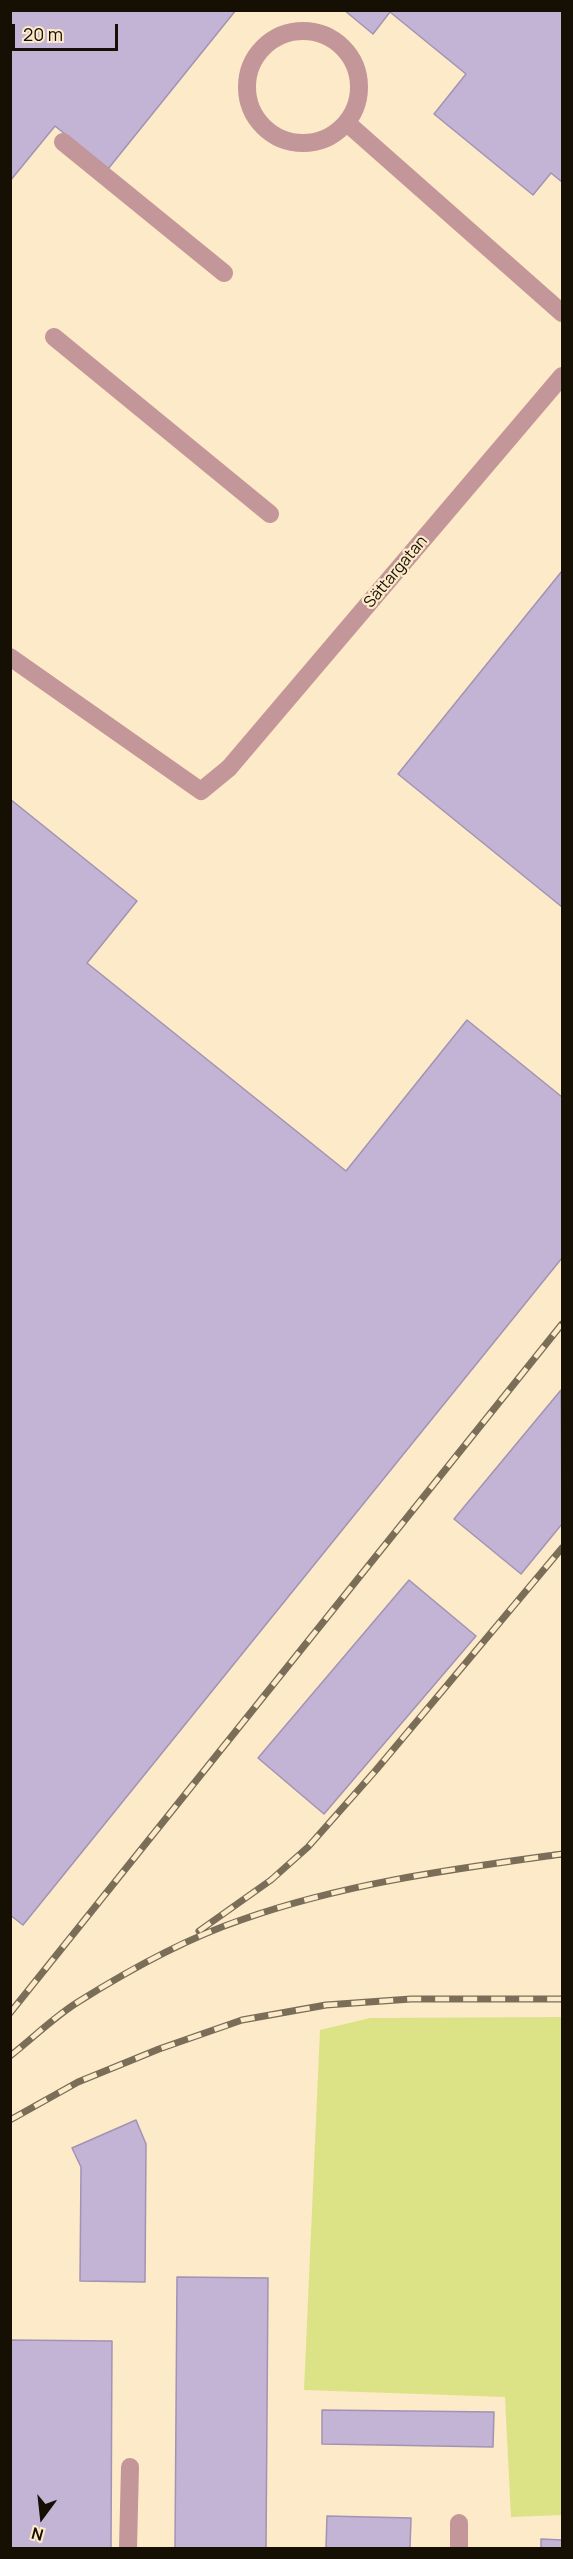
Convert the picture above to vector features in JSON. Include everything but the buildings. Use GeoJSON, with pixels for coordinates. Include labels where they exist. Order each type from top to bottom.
{"type":"FeatureCollection","features":[{"type":"Feature","properties":{"kind":"street"},"geometry":{"type":"LineString","coordinates":[[300,31],[318,33],[335,41],[349,54],[357,71],[360,89],[356,108],[347,123],[333,135],[315,142],[297,144],[279,139],[264,128],[253,113],[247,95],[248,77],[254,59],[266,45],[281,35],[300,31]]}},
{"type":"Feature","properties":{"kind":"street"},"geometry":{"type":"LineString","coordinates":[[347,123],[562,313]]}},
{"type":"Feature","properties":{"kind":"street"},"geometry":{"type":"LineString","coordinates":[[63,142],[224,273]]}},
{"type":"Feature","properties":{"kind":"street"},"geometry":{"type":"LineString","coordinates":[[54,337],[270,514]]}},
{"type":"Feature","properties":{"kind":"street","name":"Sättargatan"},"geometry":{"type":"LineString","coordinates":[[10,657],[201,791],[229,768],[562,376]]}},
{"type":"Feature","properties":{"kind":"street"},"geometry":{"type":"LineString","coordinates":[[129,2548],[130,2467]]}},
{"type":"Feature","properties":{"kind":"street"},"geometry":{"type":"LineString","coordinates":[[459,2523],[459,2548]]}},
{"type":"Feature","properties":{"kind":"green space"},"geometry":{"type":"Polygon","coordinates":[[[562,2017],[562,2515],[511,2517],[505,2397],[304,2390],[320,2030],[370,2018],[562,2017]]]}},
{"type":"Feature","properties":{"kind":"railway"},"geometry":{"type":"LineString","coordinates":[[10,2013],[562,1324]]}},
{"type":"Feature","properties":{"kind":"railway"},"geometry":{"type":"LineString","coordinates":[[199,1931],[271,1880],[308,1847],[376,1770],[562,1548]]}},
{"type":"Feature","properties":{"kind":"railway"},"geometry":{"type":"LineString","coordinates":[[10,2056],[60,2014],[97,1990],[199,1936],[241,1920],[280,1907],[360,1887],[440,1872],[562,1854]]}},
{"type":"Feature","properties":{"kind":"railway"},"geometry":{"type":"LineString","coordinates":[[10,2120],[78,2082],[159,2049],[242,2020],[326,2005],[411,1999],[562,1999]]}}]}
